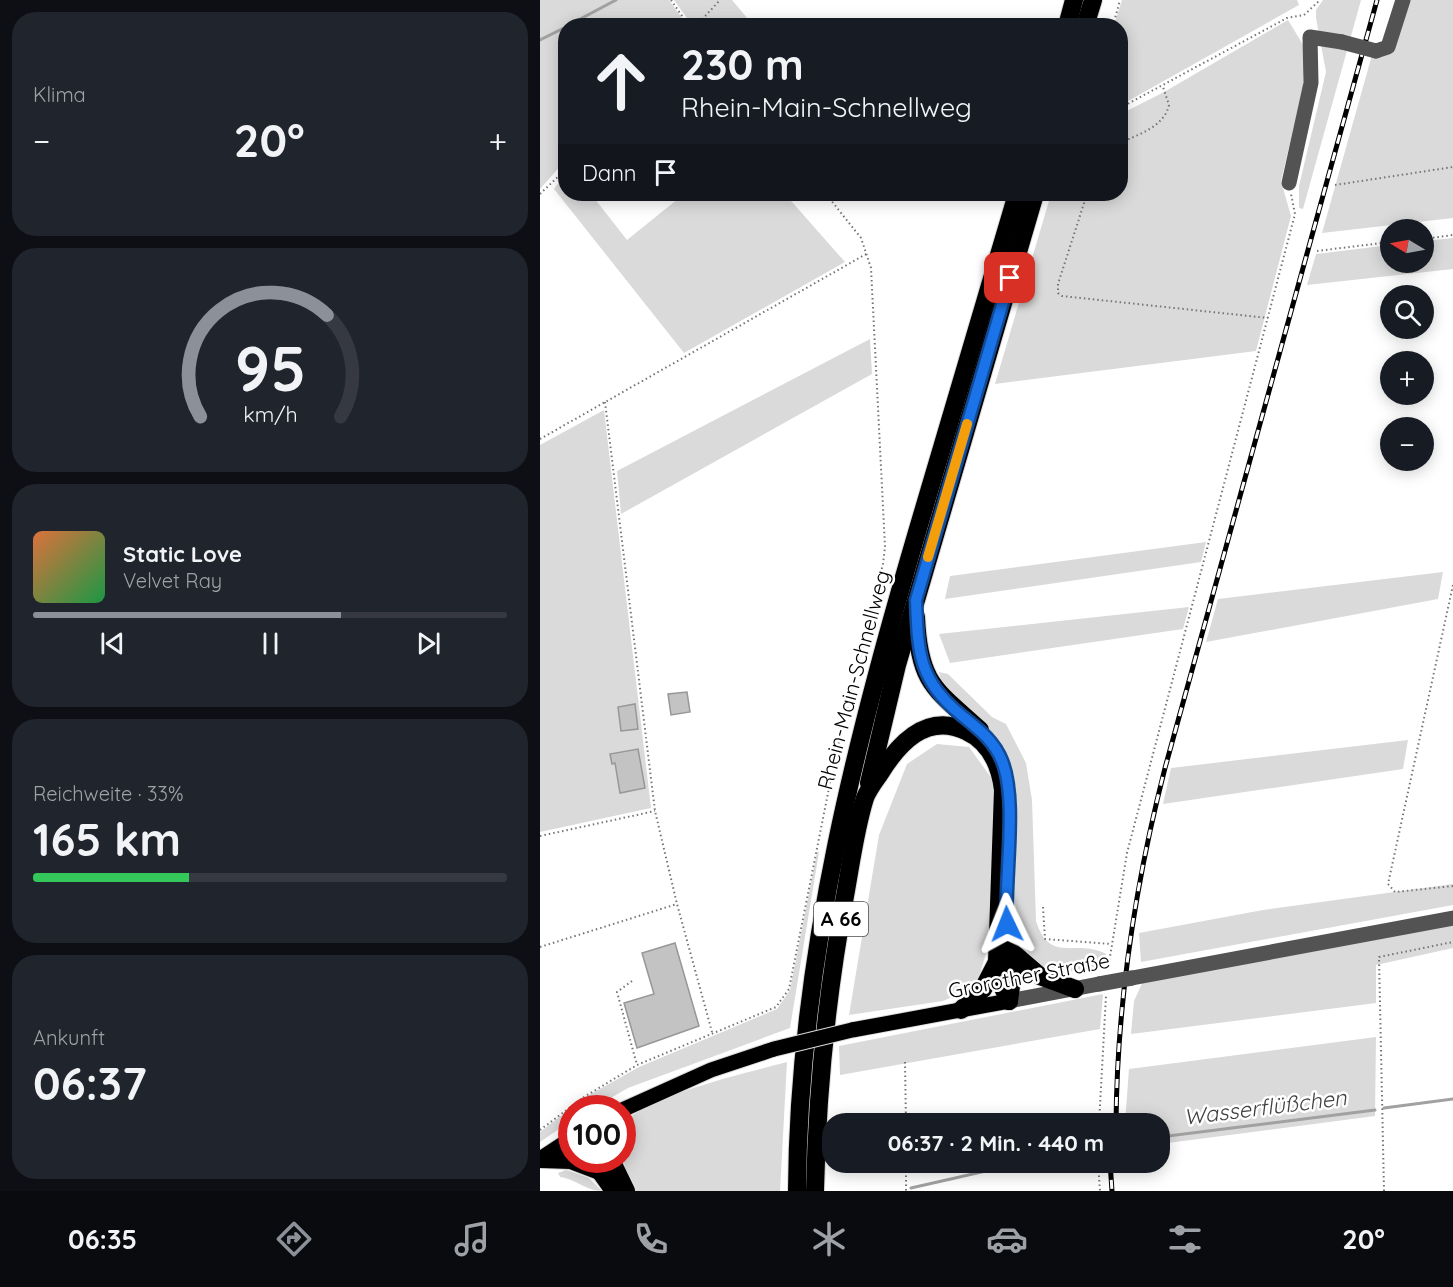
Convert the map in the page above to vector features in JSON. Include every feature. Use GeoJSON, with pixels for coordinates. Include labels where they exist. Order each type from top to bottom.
{"type":"FeatureCollection","features":[{"type":"Feature","properties":{"kind":"highway"},"geometry":{"type":"LineString","coordinates":[[1069,18],[1074,0]]}},
{"type":"Feature","properties":{"kind":"highway"},"geometry":{"type":"LineString","coordinates":[[1087,18],[1093,0]]}},
{"type":"Feature","properties":{"kind":"highway","name":"Rhein-Main-Schnellweg"},"geometry":{"type":"LineString","coordinates":[[794,1191],[801,1081],[810,993],[847,792],[895,606],[1015,201]]}},
{"type":"Feature","properties":{"kind":"highway","name":"Rhein-Main-Schnellweg"},"geometry":{"type":"LineString","coordinates":[[866,796],[916,600],[1033,201]]}},
{"type":"Feature","properties":{"kind":"highway"},"geometry":{"type":"LineString","coordinates":[[916,600],[919,653],[930,681],[948,704],[987,736],[998,751],[1005,767],[1009,796],[1006,908],[1004,957],[998,977],[1009,1001]]}},
{"type":"Feature","properties":{"kind":"highway"},"geometry":{"type":"LineString","coordinates":[[866,796],[898,746],[920,730],[938,726],[956,727],[973,735],[987,747],[997,762],[1003,790],[1004,957],[983,989],[962,1010]]}},
{"type":"Feature","properties":{"kind":"highway","name":"A 66"},"geometry":{"type":"LineString","coordinates":[[815,1191],[818,1111],[831,981],[848,878],[866,796]]}},
{"type":"Feature","properties":{"kind":"highway"},"geometry":{"type":"LineString","coordinates":[[1004,957],[1040,976],[1075,989]]}},
{"type":"Feature","properties":{"kind":"highway"},"geometry":{"type":"LineString","coordinates":[[540,1159],[558,1160]]}},
{"type":"Feature","properties":{"kind":"highway"},"geometry":{"type":"LineString","coordinates":[[608,1173],[614,1191]]}},
{"type":"Feature","properties":{"kind":"highway"},"geometry":{"type":"LineString","coordinates":[[613,1173],[626,1191]]}},
{"type":"Feature","properties":{"kind":"main road","name":"Grorother Straße"},"geometry":{"type":"LineString","coordinates":[[636,1104],[711,1070],[774,1049],[852,1030],[1009,1001]]}},
{"type":"Feature","properties":{"kind":"main road"},"geometry":{"type":"LineString","coordinates":[[540,1159],[558,1147]]}},
{"type":"Feature","properties":{"kind":"street"},"geometry":{"type":"LineString","coordinates":[[1289,183],[1311,82],[1310,37],[1376,51],[1385,49],[1391,39],[1403,0]]}},
{"type":"Feature","properties":{"kind":"street","name":"Grorother Straße"},"geometry":{"type":"LineString","coordinates":[[1009,1001],[1075,989],[1103,987],[1132,978],[1453,918]]}},
{"type":"Feature","properties":{"kind":"path"},"geometry":{"type":"LineString","coordinates":[[671,0],[683,18]]}},
{"type":"Feature","properties":{"kind":"path"},"geometry":{"type":"LineString","coordinates":[[703,18],[720,0]]}},
{"type":"Feature","properties":{"kind":"path"},"geometry":{"type":"LineString","coordinates":[[1115,18],[1120,0]]}},
{"type":"Feature","properties":{"kind":"path"},"geometry":{"type":"LineString","coordinates":[[1128,104],[1287,18],[1304,15],[1320,0]]}},
{"type":"Feature","properties":{"kind":"path"},"geometry":{"type":"LineString","coordinates":[[1128,139],[1164,119],[1169,105],[1168,97],[1162,86]]}},
{"type":"Feature","properties":{"kind":"path"},"geometry":{"type":"LineString","coordinates":[[1335,185],[1453,167]]}},
{"type":"Feature","properties":{"kind":"path"},"geometry":{"type":"LineString","coordinates":[[540,194],[558,177]]}},
{"type":"Feature","properties":{"kind":"path"},"geometry":{"type":"LineString","coordinates":[[1108,969],[1127,853],[1295,214],[1289,183]]}},
{"type":"Feature","properties":{"kind":"path"},"geometry":{"type":"LineString","coordinates":[[540,1130],[584,1097],[637,1065],[776,1007],[789,988],[835,758],[883,564],[878,397],[868,253],[861,238],[832,201]]}},
{"type":"Feature","properties":{"kind":"path"},"geometry":{"type":"LineString","coordinates":[[1085,201],[1058,284],[1058,293],[1062,296],[1268,318]]}},
{"type":"Feature","properties":{"kind":"path"},"geometry":{"type":"LineString","coordinates":[[1434,237],[1453,235]]}},
{"type":"Feature","properties":{"kind":"path"},"geometry":{"type":"LineString","coordinates":[[1317,251],[1380,243]]}},
{"type":"Feature","properties":{"kind":"path"},"geometry":{"type":"LineString","coordinates":[[540,440],[868,253]]}},
{"type":"Feature","properties":{"kind":"path"},"geometry":{"type":"LineString","coordinates":[[605,402],[655,811],[677,904],[712,1032]]}},
{"type":"Feature","properties":{"kind":"path"},"geometry":{"type":"LineString","coordinates":[[1453,585],[1388,885],[1395,892],[1453,885]]}},
{"type":"Feature","properties":{"kind":"path"},"geometry":{"type":"LineString","coordinates":[[540,836],[655,811]]}},
{"type":"Feature","properties":{"kind":"path"},"geometry":{"type":"LineString","coordinates":[[540,947],[677,904]]}},
{"type":"Feature","properties":{"kind":"path"},"geometry":{"type":"LineString","coordinates":[[1043,907],[1045,939],[1111,944]]}},
{"type":"Feature","properties":{"kind":"path"},"geometry":{"type":"LineString","coordinates":[[1384,1191],[1379,957],[1453,942]]}},
{"type":"Feature","properties":{"kind":"path"},"geometry":{"type":"LineString","coordinates":[[632,981],[617,992],[637,1065]]}},
{"type":"Feature","properties":{"kind":"path"},"geometry":{"type":"LineString","coordinates":[[1099,1113],[1103,987]]}},
{"type":"Feature","properties":{"kind":"path"},"geometry":{"type":"LineString","coordinates":[[905,1062],[906,1113]]}},
{"type":"Feature","properties":{"kind":"path"},"geometry":{"type":"LineString","coordinates":[[906,1173],[906,1191]]}},
{"type":"Feature","properties":{"kind":"path"},"geometry":{"type":"LineString","coordinates":[[1099,1173],[1100,1191]]}},
{"type":"Feature","properties":{"kind":"shaded area"},"geometry":{"type":"Polygon","coordinates":[[[540,0],[669,0],[682,18],[558,18],[558,169],[540,189],[540,0]]]}},
{"type":"Feature","properties":{"kind":"shaded area"},"geometry":{"type":"Polygon","coordinates":[[[674,0],[732,0],[747,18],[687,18],[674,0]]]}},
{"type":"Feature","properties":{"kind":"shaded area"},"geometry":{"type":"Polygon","coordinates":[[[1122,0],[1297,0],[1299,5],[1128,101],[1128,18],[1116,18],[1122,0]]]}},
{"type":"Feature","properties":{"kind":"shaded area"},"geometry":{"type":"Polygon","coordinates":[[[1323,0],[1361,0],[1303,209],[1299,208],[1299,186],[1326,72],[1316,18],[1316,10],[1323,0]]]}},
{"type":"Feature","properties":{"kind":"shaded area"},"geometry":{"type":"Polygon","coordinates":[[[1406,0],[1453,0],[1453,218],[1434,220],[1380,219],[1380,226],[1322,233],[1372,55],[1386,53],[1406,0]]]}},
{"type":"Feature","properties":{"kind":"shaded area"},"geometry":{"type":"Polygon","coordinates":[[[1288,20],[1305,48],[1303,88],[1281,181],[1291,216],[1256,351],[995,384],[1049,201],[1128,201],[1128,110],[1288,20]]]}},
{"type":"Feature","properties":{"kind":"shaded area"},"geometry":{"type":"Polygon","coordinates":[[[564,201],[596,201],[627,240],[675,201],[791,201],[845,262],[684,353],[564,201]]]}},
{"type":"Feature","properties":{"kind":"shaded area"},"geometry":{"type":"Polygon","coordinates":[[[1453,238],[1453,269],[1434,271],[1434,240],[1453,238]]]}},
{"type":"Feature","properties":{"kind":"shaded area"},"geometry":{"type":"Polygon","coordinates":[[[1380,246],[1380,273],[1416,273],[1307,285],[1316,254],[1380,246]]]}},
{"type":"Feature","properties":{"kind":"shaded area"},"geometry":{"type":"Polygon","coordinates":[[[870,339],[872,374],[621,514],[617,471],[870,339]]]}},
{"type":"Feature","properties":{"kind":"shaded area"},"geometry":{"type":"Polygon","coordinates":[[[604,410],[651,808],[540,832],[540,445],[604,410]]]}},
{"type":"Feature","properties":{"kind":"shaded area"},"geometry":{"type":"Polygon","coordinates":[[[1206,542],[1201,562],[945,599],[950,576],[1206,542]]]}},
{"type":"Feature","properties":{"kind":"shaded area"},"geometry":{"type":"Polygon","coordinates":[[[1443,572],[1438,599],[1206,642],[1218,599],[1443,572]]]}},
{"type":"Feature","properties":{"kind":"shaded area"},"geometry":{"type":"Polygon","coordinates":[[[1189,607],[1183,629],[950,663],[939,634],[1189,607]]]}},
{"type":"Feature","properties":{"kind":"shaded area"},"geometry":{"type":"Polygon","coordinates":[[[939,672],[948,674],[992,717],[1006,724],[1026,763],[1032,800],[1036,921],[1042,934],[1056,947],[1084,948],[1106,954],[1105,967],[1060,972],[1046,968],[1030,954],[1020,933],[1015,907],[1016,794],[1013,773],[1008,758],[993,733],[941,680],[939,672]]]}},
{"type":"Feature","properties":{"kind":"shaded area"},"geometry":{"type":"Polygon","coordinates":[[[1408,740],[1403,769],[1163,804],[1171,768],[1408,740]]]}},
{"type":"Feature","properties":{"kind":"shaded area"},"geometry":{"type":"Polygon","coordinates":[[[937,744],[969,747],[995,783],[989,943],[976,987],[943,1001],[849,1015],[879,835],[907,764],[937,744]]]}},
{"type":"Feature","properties":{"kind":"shaded area"},"geometry":{"type":"Polygon","coordinates":[[[817,852],[819,852],[790,1028],[628,1088],[616,1095],[589,1095],[639,1067],[777,1009],[790,990],[817,852]]]}},
{"type":"Feature","properties":{"kind":"shaded area"},"geometry":{"type":"Polygon","coordinates":[[[1453,884],[1453,905],[1141,962],[1139,933],[1263,910],[1453,884]]]}},
{"type":"Feature","properties":{"kind":"shaded area"},"geometry":{"type":"Polygon","coordinates":[[[1453,925],[1453,948],[1376,965],[1376,1003],[1131,1034],[1134,1001],[1143,981],[1453,925]]]}},
{"type":"Feature","properties":{"kind":"shaded area"},"geometry":{"type":"Polygon","coordinates":[[[1103,994],[1100,1029],[840,1075],[839,1046],[1103,994]]]}},
{"type":"Feature","properties":{"kind":"shaded area"},"geometry":{"type":"Polygon","coordinates":[[[1376,1037],[1375,1116],[1170,1143],[1170,1113],[1126,1113],[1129,1069],[1376,1037]]]}},
{"type":"Feature","properties":{"kind":"shaded area"},"geometry":{"type":"Polygon","coordinates":[[[787,1062],[780,1191],[634,1191],[627,1173],[636,1173],[636,1114],[670,1096],[787,1062]]]}},
{"type":"Feature","properties":{"kind":"shaded area"},"geometry":{"type":"Polygon","coordinates":[[[558,1118],[558,1130],[540,1142],[540,1132],[558,1118]]]}},
{"type":"Feature","properties":{"kind":"shaded area"},"geometry":{"type":"Polygon","coordinates":[[[558,1173],[575,1173],[589,1178],[602,1191],[591,1189],[560,1177],[558,1173]]]}},
{"type":"Feature","properties":{"kind":"building"},"geometry":{"type":"Polygon","coordinates":[[[687,692],[690,712],[671,715],[668,694],[687,692]]]}},
{"type":"Feature","properties":{"kind":"building"},"geometry":{"type":"Polygon","coordinates":[[[635,704],[638,729],[621,731],[618,707],[635,704]]]}},
{"type":"Feature","properties":{"kind":"building"},"geometry":{"type":"Polygon","coordinates":[[[638,749],[645,788],[620,793],[615,763],[612,764],[610,754],[638,749]]]}},
{"type":"Feature","properties":{"kind":"building"},"geometry":{"type":"Polygon","coordinates":[[[675,943],[699,1026],[637,1048],[624,1003],[654,994],[642,953],[675,943]]]}},
{"type":"Feature","properties":{"kind":"waterway"},"geometry":{"type":"LineString","coordinates":[[582,18],[616,0]]}},
{"type":"Feature","properties":{"kind":"waterway"},"geometry":{"type":"LineString","coordinates":[[540,40],[558,31]]}},
{"type":"Feature","properties":{"kind":"waterway","name":"Wasserflüßchen"},"geometry":{"type":"LineString","coordinates":[[1384,1108],[1453,1099]]}},
{"type":"Feature","properties":{"kind":"waterway","name":"Wasserflüßchen"},"geometry":{"type":"LineString","coordinates":[[1170,1136],[1375,1110]]}},
{"type":"Feature","properties":{"kind":"waterway","name":"Wasserflüßchen"},"geometry":{"type":"LineString","coordinates":[[911,1188],[977,1173]]}},
{"type":"Feature","properties":{"kind":"railway"},"geometry":{"type":"LineString","coordinates":[[1116,1113],[1124,989],[1137,900],[1154,812],[1377,0]]}},
{"type":"Feature","properties":{"kind":"railway"},"geometry":{"type":"LineString","coordinates":[[1111,1173],[1112,1191]]}},
{"type":"Feature","properties":{"kind":"slow traffic"},"geometry":{"type":"LineString","coordinates":[[928,557],[967,424]]}},
{"type":"Feature","properties":{"kind":"route"},"geometry":{"type":"LineString","coordinates":[[1007,924],[1009,786],[1005,767],[998,751],[987,736],[941,697],[925,673],[917,642],[916,600],[1010,278]]}}]}
